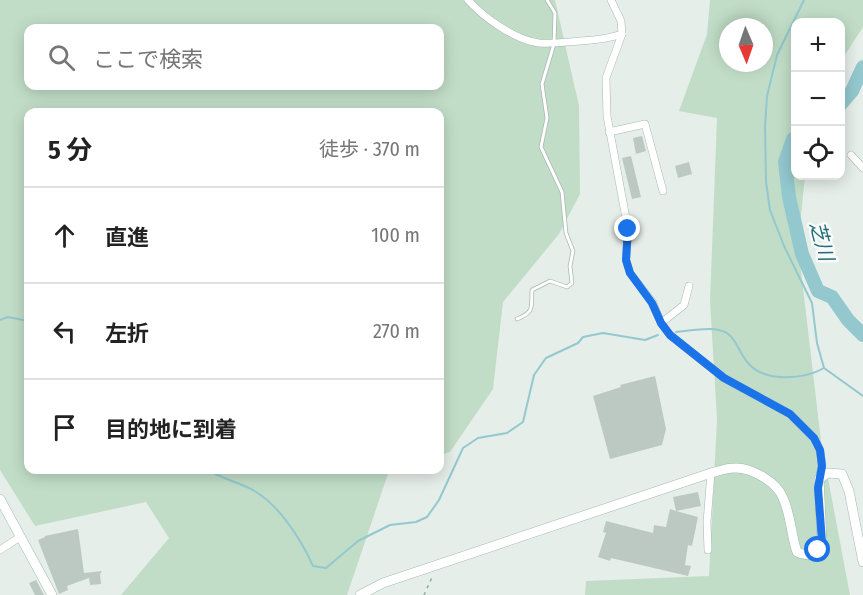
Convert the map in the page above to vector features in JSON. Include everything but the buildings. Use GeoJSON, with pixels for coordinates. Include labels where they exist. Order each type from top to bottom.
{"type":"FeatureCollection","features":[{"type":"Feature","properties":{"kind":"street"},"geometry":{"type":"LineString","coordinates":[[468,0],[482,16],[536,43],[606,40],[622,34]]}},
{"type":"Feature","properties":{"kind":"street"},"geometry":{"type":"LineString","coordinates":[[360,595],[383,583],[711,473],[735,467],[745,469],[771,483],[780,491],[797,552],[812,555],[822,542],[819,479],[822,466],[820,450],[814,438],[790,414],[724,378],[670,335],[661,323],[652,303],[630,273],[626,260],[628,229],[609,132],[606,78],[622,34],[621,21],[610,0]]}},
{"type":"Feature","properties":{"kind":"street"},"geometry":{"type":"LineString","coordinates":[[609,132],[645,124],[663,191]]}},
{"type":"Feature","properties":{"kind":"street"},"geometry":{"type":"LineString","coordinates":[[851,155],[863,168]]}},
{"type":"Feature","properties":{"kind":"street"},"geometry":{"type":"LineString","coordinates":[[661,323],[684,305],[689,286]]}},
{"type":"Feature","properties":{"kind":"street"},"geometry":{"type":"LineString","coordinates":[[708,550],[707,522],[711,473]]}},
{"type":"Feature","properties":{"kind":"street"},"geometry":{"type":"LineString","coordinates":[[819,479],[828,473],[842,474],[863,562]]}},
{"type":"Feature","properties":{"kind":"street"},"geometry":{"type":"LineString","coordinates":[[0,499],[52,595]]}},
{"type":"Feature","properties":{"kind":"street"},"geometry":{"type":"LineString","coordinates":[[0,550],[20,537]]}},
{"type":"Feature","properties":{"kind":"lane"},"geometry":{"type":"LineString","coordinates":[[518,319],[527,315],[531,310],[532,290],[550,281],[567,287],[572,283],[570,266],[573,251],[566,233],[562,192],[541,147],[547,118],[542,84],[554,44],[555,13],[547,0]]}},
{"type":"Feature","properties":{"kind":"path"},"geometry":{"type":"LineString","coordinates":[[424,595],[438,566]]}},
{"type":"Feature","properties":{"kind":"green space"},"geometry":{"type":"Polygon","coordinates":[[[0,0],[555,0],[579,106],[580,194],[559,234],[503,302],[493,389],[450,452],[444,454],[444,108],[24,108],[24,474],[388,474],[347,595],[121,595],[169,538],[146,502],[35,526],[0,470],[0,0]]]}},
{"type":"Feature","properties":{"kind":"green space"},"geometry":{"type":"Polygon","coordinates":[[[710,0],[863,0],[863,27],[845,55],[845,18],[791,18],[791,180],[805,180],[798,245],[821,441],[850,595],[585,595],[586,581],[709,576],[717,419],[710,301],[717,118],[679,111],[707,34],[710,0]]]}},
{"type":"Feature","properties":{"kind":"waterway"},"geometry":{"type":"LineString","coordinates":[[804,0],[777,55],[767,96],[766,182],[770,210],[784,246],[812,303],[817,343],[824,368],[863,396]]}},
{"type":"Feature","properties":{"kind":"waterway","name":"芝川"},"geometry":{"type":"LineString","coordinates":[[845,99],[852,91],[863,67]]}},
{"type":"Feature","properties":{"kind":"waterway","name":"芝川"},"geometry":{"type":"LineString","coordinates":[[791,145],[785,162],[789,197],[802,254],[818,291],[832,297],[848,320],[863,335]]}},
{"type":"Feature","properties":{"kind":"waterway"},"geometry":{"type":"LineString","coordinates":[[0,320],[8,317],[24,320]]}},
{"type":"Feature","properties":{"kind":"waterway"},"geometry":{"type":"LineString","coordinates":[[676,332],[709,329],[725,332],[733,339],[749,364],[756,370],[775,377],[807,375],[824,368]]}},
{"type":"Feature","properties":{"kind":"waterway"},"geometry":{"type":"LineString","coordinates":[[215,474],[261,495],[288,523],[313,566],[326,568],[358,541],[390,525],[416,522],[427,517],[439,500],[463,448],[478,438],[507,433],[523,422],[534,375],[546,358],[578,343],[583,337],[603,333],[645,340],[658,335]]}},
{"type":"Feature","properties":{"kind":"route"},"geometry":{"type":"LineString","coordinates":[[628,229],[626,260],[630,273],[652,303],[661,323],[670,335],[724,378],[790,414],[814,438],[820,450],[822,466],[818,488],[822,542],[818,550]]}}]}
